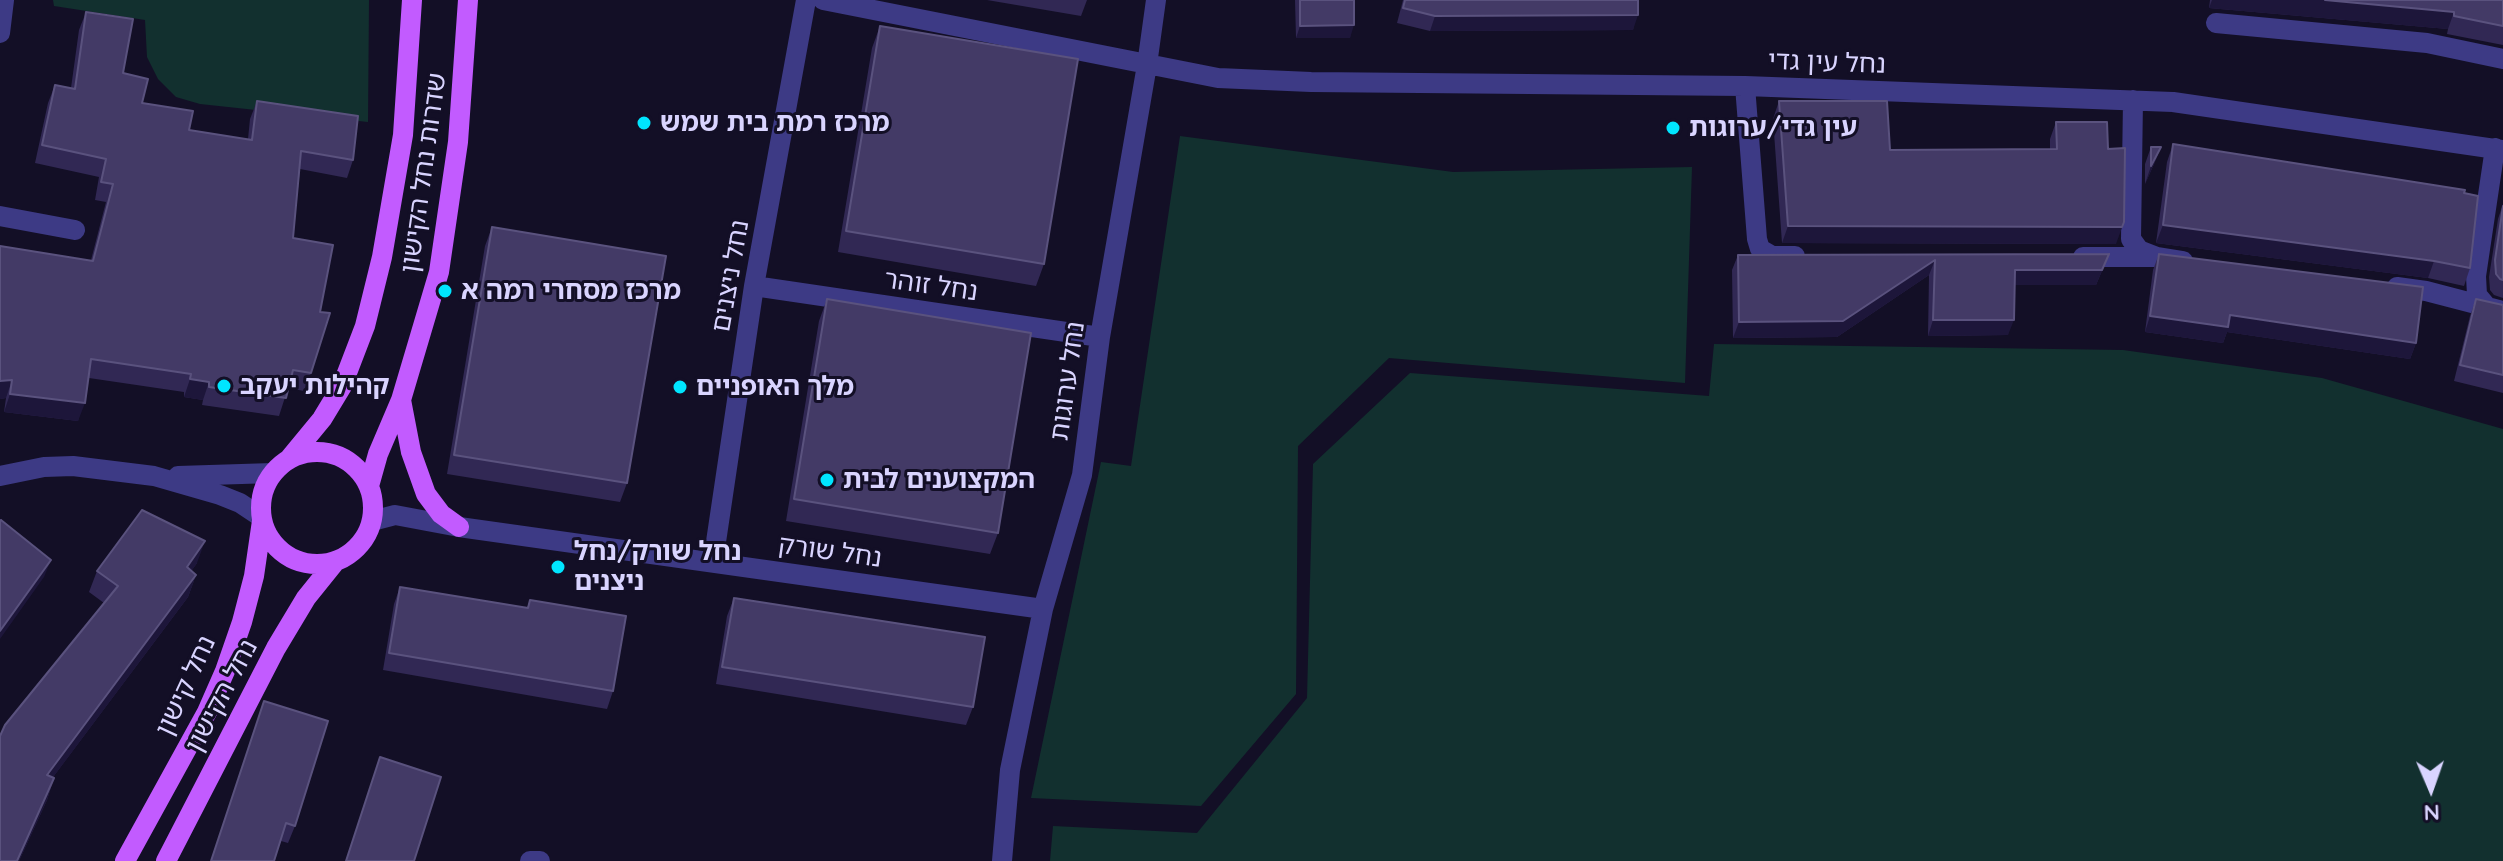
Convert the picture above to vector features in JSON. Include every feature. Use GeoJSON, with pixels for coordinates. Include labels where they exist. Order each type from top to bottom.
{"type":"FeatureCollection","features":[{"type":"Feature","properties":{"kind":"main road","name":"שדרות נחל הקישון"},"geometry":{"type":"LineString","coordinates":[[289,459],[322,419],[342,386],[365,326],[382,257],[403,135],[412,0]]}},
{"type":"Feature","properties":{"kind":"main road","name":"שדרות נחל הקישון"},"geometry":{"type":"LineString","coordinates":[[369,486],[378,454],[401,400],[439,272],[449,218],[459,128],[468,0]]}},
{"type":"Feature","properties":{"kind":"main road"},"geometry":{"type":"LineString","coordinates":[[401,400],[411,452],[426,494],[441,514],[459,527]]}},
{"type":"Feature","properties":{"kind":"main road"},"geometry":{"type":"LineString","coordinates":[[316,452],[338,455],[357,467],[369,486],[374,508],[372,521],[360,545],[349,555],[335,562],[317,564],[290,558],[272,541],[262,519],[261,498],[273,473],[289,459],[316,452]]}},
{"type":"Feature","properties":{"kind":"main road","name":"נחל קישון"},"geometry":{"type":"LineString","coordinates":[[125,861],[207,712],[225,671],[254,576],[262,519]]}},
{"type":"Feature","properties":{"kind":"main road","name":"נחל הקישון"},"geometry":{"type":"LineString","coordinates":[[166,861],[276,648],[306,598],[335,562]]}},
{"type":"Feature","properties":{"kind":"street"},"geometry":{"type":"LineString","coordinates":[[0,33],[4,0]]}},
{"type":"Feature","properties":{"kind":"street","name":"נחל ניצנים"},"geometry":{"type":"LineString","coordinates":[[713,562],[754,286],[806,0]]}},
{"type":"Feature","properties":{"kind":"street"},"geometry":{"type":"LineString","coordinates":[[823,0],[1147,65]]}},
{"type":"Feature","properties":{"kind":"street","name":"נחל ערוגות"},"geometry":{"type":"LineString","coordinates":[[1002,861],[1010,770],[1043,609],[1082,475],[1100,337],[1156,0]]}},
{"type":"Feature","properties":{"kind":"street"},"geometry":{"type":"LineString","coordinates":[[2216,23],[2427,43],[2503,59]]}},
{"type":"Feature","properties":{"kind":"street","name":"נחל עין גדי"},"geometry":{"type":"LineString","coordinates":[[1147,65],[1218,78],[1311,82],[1745,86],[2173,102],[2499,149]]}},
{"type":"Feature","properties":{"kind":"street"},"geometry":{"type":"LineString","coordinates":[[1745,86],[1760,249],[1772,256],[1818,256]]}},
{"type":"Feature","properties":{"kind":"street"},"geometry":{"type":"LineString","coordinates":[[2133,100],[2131,239],[2139,250],[2158,257]]}},
{"type":"Feature","properties":{"kind":"street"},"geometry":{"type":"LineString","coordinates":[[2495,309],[2477,295],[2476,276],[2499,149]]}},
{"type":"Feature","properties":{"kind":"street"},"geometry":{"type":"LineString","coordinates":[[0,216],[75,230]]}},
{"type":"Feature","properties":{"kind":"street"},"geometry":{"type":"LineString","coordinates":[[2065,257],[2158,257],[2205,263]]}},
{"type":"Feature","properties":{"kind":"street"},"geometry":{"type":"LineString","coordinates":[[2378,285],[2426,291],[2495,309]]}},
{"type":"Feature","properties":{"kind":"street","name":"נחל זוהר"},"geometry":{"type":"LineString","coordinates":[[754,286],[1100,337]]}},
{"type":"Feature","properties":{"kind":"street"},"geometry":{"type":"LineString","coordinates":[[0,476],[44,467],[73,466],[154,476],[273,473]]}},
{"type":"Feature","properties":{"kind":"street"},"geometry":{"type":"LineString","coordinates":[[154,476],[220,495],[240,503],[262,519]]}},
{"type":"Feature","properties":{"kind":"street","name":"נחל שורק"},"geometry":{"type":"LineString","coordinates":[[372,521],[395,515],[459,527],[1043,609]]}},
{"type":"Feature","properties":{"kind":"street"},"geometry":{"type":"LineString","coordinates":[[530,861],[540,861]]}},
{"type":"Feature","properties":{"kind":"green space"},"geometry":{"type":"Polygon","coordinates":[[[53,0],[369,0],[368,122],[200,104],[176,97],[158,79],[147,57],[145,20],[54,6],[53,0]]]}},
{"type":"Feature","properties":{"kind":"green space"},"geometry":{"type":"Polygon","coordinates":[[[1180,136],[1453,172],[1692,167],[1685,383],[1389,358],[1298,446],[1296,694],[1201,806],[1031,798],[1101,462],[1131,466],[1180,136]]]}},
{"type":"Feature","properties":{"kind":"green space"},"geometry":{"type":"Polygon","coordinates":[[[1714,344],[2123,350],[2322,378],[2503,429],[2503,861],[1050,861],[1053,826],[1197,833],[1307,698],[1313,464],[1410,373],[1709,396],[1714,344]]]}},
{"type":"Feature","properties":{"kind":"building"},"geometry":{"type":"Polygon","coordinates":[[[1300,0],[1354,0],[1354,25],[1300,26],[1300,0]]]}},
{"type":"Feature","properties":{"kind":"building"},"geometry":{"type":"Polygon","coordinates":[[[1405,0],[1638,0],[1638,15],[1435,16],[1403,8],[1405,0]]]}},
{"type":"Feature","properties":{"kind":"building"},"geometry":{"type":"Polygon","coordinates":[[[2325,0],[2503,0],[2503,26],[2454,16],[2454,12],[2325,0]]]}},
{"type":"Feature","properties":{"kind":"building"},"geometry":{"type":"Polygon","coordinates":[[[86,12],[133,19],[123,73],[148,79],[142,103],[193,111],[189,130],[252,140],[257,101],[358,116],[353,160],[301,151],[293,238],[333,245],[320,312],[330,313],[311,373],[293,370],[286,398],[209,387],[209,382],[190,379],[191,374],[91,359],[85,403],[10,394],[12,380],[0,381],[0,246],[93,261],[113,184],[101,182],[106,159],[42,145],[55,85],[75,89],[86,12]]]}},
{"type":"Feature","properties":{"kind":"building"},"geometry":{"type":"Polygon","coordinates":[[[880,26],[1078,59],[1044,264],[846,231],[880,26]]]}},
{"type":"Feature","properties":{"kind":"building"},"geometry":{"type":"Polygon","coordinates":[[[1779,101],[1887,101],[1890,150],[2057,149],[2056,122],[2107,122],[2108,149],[2125,148],[2124,222],[2122,227],[1788,226],[1779,101]]]}},
{"type":"Feature","properties":{"kind":"building"},"geometry":{"type":"Polygon","coordinates":[[[2173,144],[2465,190],[2464,193],[2478,196],[2470,268],[2163,225],[2173,144]]]}},
{"type":"Feature","properties":{"kind":"building"},"geometry":{"type":"Polygon","coordinates":[[[2151,147],[2161,147],[2151,166],[2151,147]]]}},
{"type":"Feature","properties":{"kind":"building"},"geometry":{"type":"Polygon","coordinates":[[[2503,206],[2503,280],[2496,274],[2495,260],[2503,206]]]}},
{"type":"Feature","properties":{"kind":"building"},"geometry":{"type":"Polygon","coordinates":[[[492,227],[666,256],[627,483],[454,455],[492,227]]]}},
{"type":"Feature","properties":{"kind":"building"},"geometry":{"type":"Polygon","coordinates":[[[2109,254],[2102,270],[2015,270],[2014,320],[1933,320],[1935,260],[1843,321],[1739,322],[1738,255],[2109,254]]]}},
{"type":"Feature","properties":{"kind":"building"},"geometry":{"type":"Polygon","coordinates":[[[2159,254],[2423,287],[2416,343],[2230,315],[2228,327],[2150,316],[2159,254]]]}},
{"type":"Feature","properties":{"kind":"building"},"geometry":{"type":"Polygon","coordinates":[[[827,299],[1031,333],[998,533],[794,499],[827,299]]]}},
{"type":"Feature","properties":{"kind":"building"},"geometry":{"type":"Polygon","coordinates":[[[2476,299],[2503,305],[2503,375],[2460,365],[2476,299]]]}},
{"type":"Feature","properties":{"kind":"building"},"geometry":{"type":"Polygon","coordinates":[[[142,510],[205,541],[187,567],[196,575],[47,775],[54,778],[17,861],[0,861],[0,736],[5,725],[118,586],[97,571],[142,510]]]}},
{"type":"Feature","properties":{"kind":"building"},"geometry":{"type":"Polygon","coordinates":[[[0,521],[51,560],[0,631],[0,521]]]}},
{"type":"Feature","properties":{"kind":"building"},"geometry":{"type":"Polygon","coordinates":[[[400,587],[528,608],[530,600],[626,616],[613,691],[389,653],[400,587]]]}},
{"type":"Feature","properties":{"kind":"building"},"geometry":{"type":"Polygon","coordinates":[[[734,598],[985,637],[973,707],[722,667],[734,598]]]}},
{"type":"Feature","properties":{"kind":"building"},"geometry":{"type":"Polygon","coordinates":[[[264,701],[328,721],[295,826],[286,823],[274,861],[211,861],[264,701]]]}},
{"type":"Feature","properties":{"kind":"building"},"geometry":{"type":"Polygon","coordinates":[[[380,757],[441,777],[414,861],[346,861],[380,757]]]}},
{"type":"Feature","properties":{"kind":"place","name":"מרכז רמת בית שמש"},"geometry":{"type":"Point","coordinates":[644,123]}},
{"type":"Feature","properties":{"kind":"place","name":"עין גדי/ערוגות"},"geometry":{"type":"Point","coordinates":[1673,128]}},
{"type":"Feature","properties":{"kind":"place","name":"מרכז מסחרי רמה א"},"geometry":{"type":"Point","coordinates":[445,291]}},
{"type":"Feature","properties":{"kind":"place","name":"קהילות יעקב"},"geometry":{"type":"Point","coordinates":[224,386]}},
{"type":"Feature","properties":{"kind":"place","name":"מלך האופניים"},"geometry":{"type":"Point","coordinates":[680,387]}},
{"type":"Feature","properties":{"kind":"place","name":"המקצוענים לבית"},"geometry":{"type":"Point","coordinates":[827,480]}},
{"type":"Feature","properties":{"kind":"place","name":"נחל שורק/נחל ניצנים"},"geometry":{"type":"Point","coordinates":[558,567]}}]}
